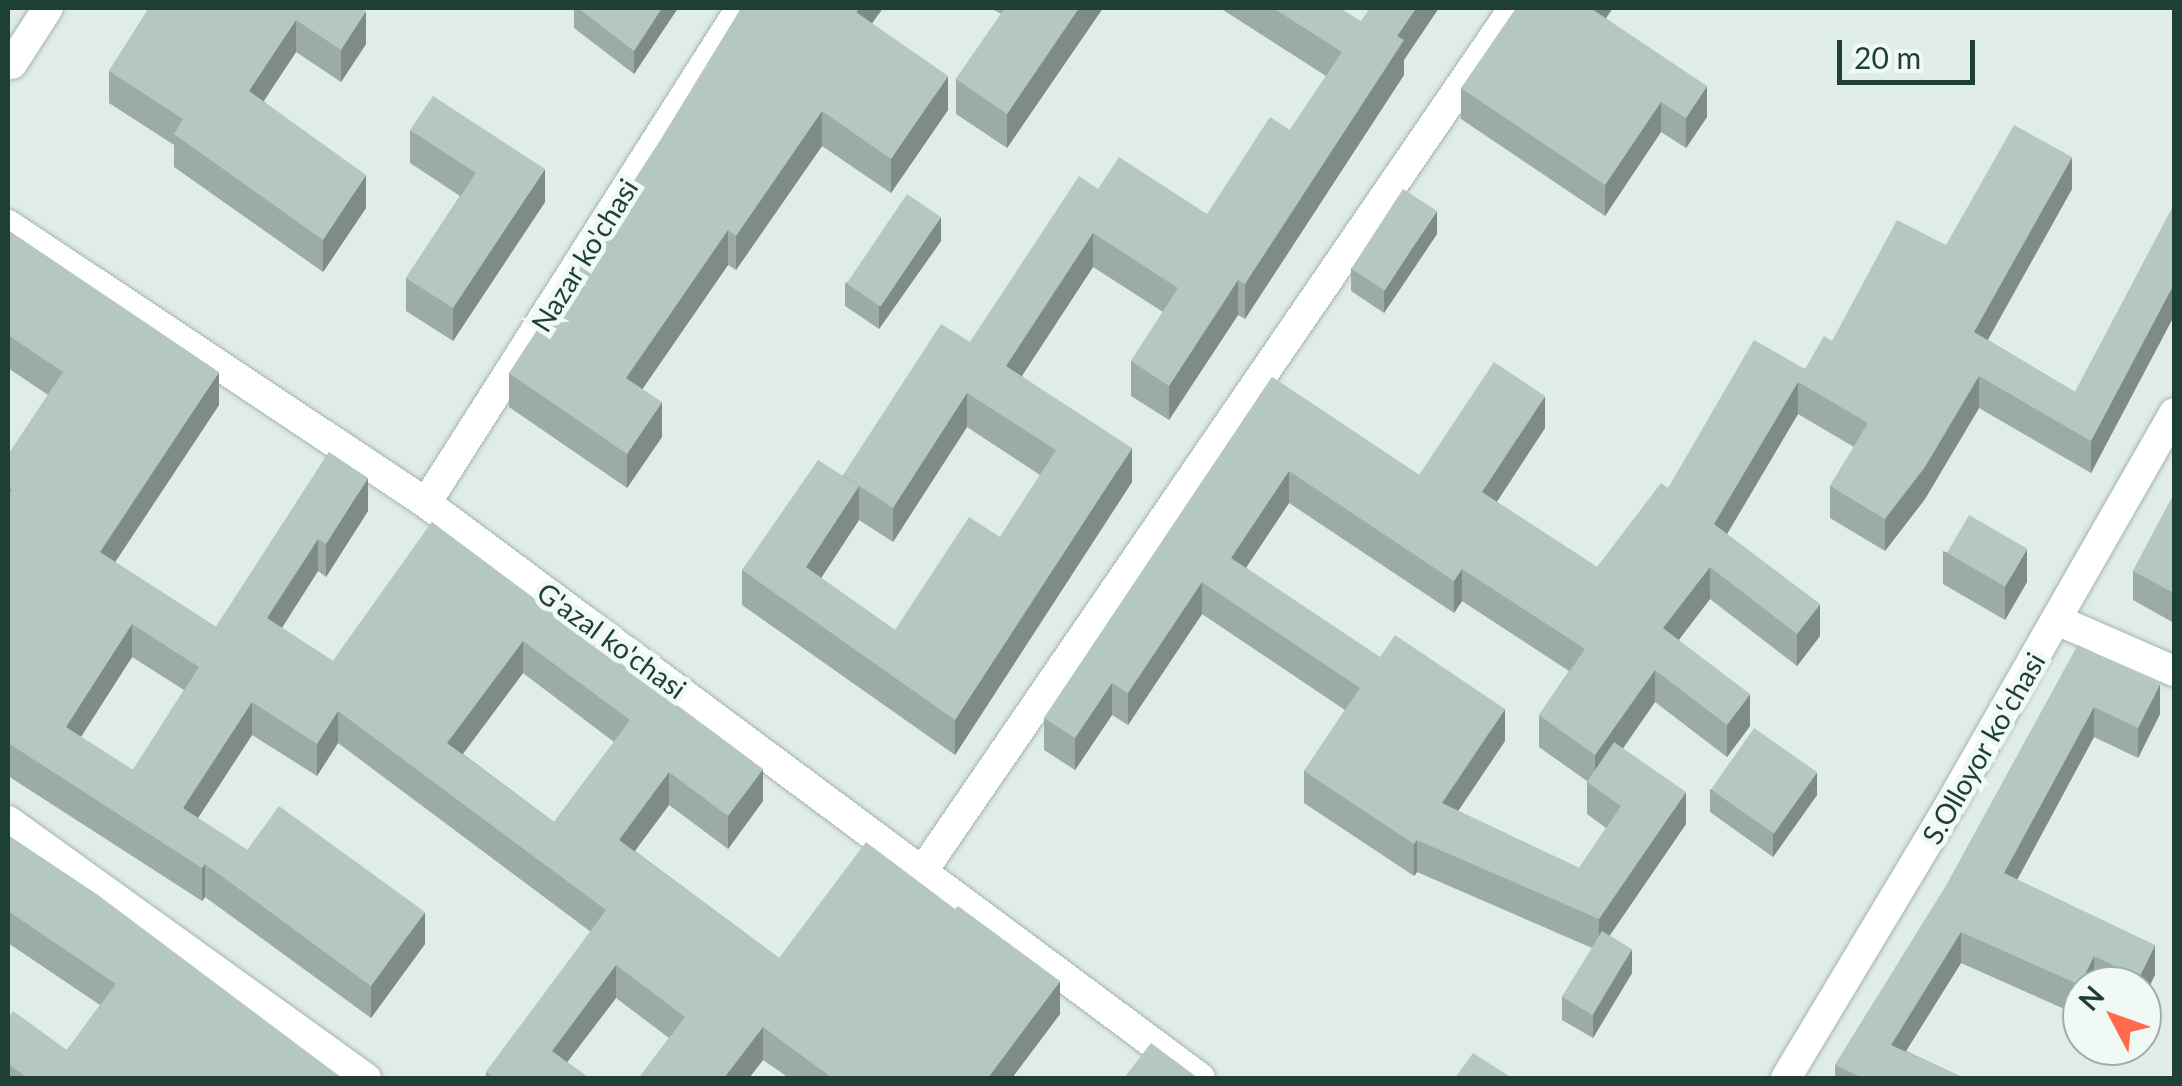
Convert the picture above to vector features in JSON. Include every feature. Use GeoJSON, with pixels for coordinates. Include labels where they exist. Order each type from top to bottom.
{"type":"FeatureCollection","features":[{"type":"Feature","properties":{"kind":"street"},"geometry":{"type":"LineString","coordinates":[[12,64],[48,8]]}},
{"type":"Feature","properties":{"kind":"street","name":"Nazar ko'chasi"},"geometry":{"type":"LineString","coordinates":[[426,503],[741,8]]}},
{"type":"Feature","properties":{"kind":"street"},"geometry":{"type":"LineString","coordinates":[[924,869],[1514,8]]}},
{"type":"Feature","properties":{"kind":"street","name":"G'azal ko'chasi"},"geometry":{"type":"LineString","coordinates":[[8,224],[426,503],[924,869],[1200,1078]]}},
{"type":"Feature","properties":{"kind":"street","name":"S.Olloyor koʻchasi"},"geometry":{"type":"LineString","coordinates":[[1786,1078],[2174,414]]}},
{"type":"Feature","properties":{"kind":"street"},"geometry":{"type":"LineString","coordinates":[[2057,620],[2174,671]]}},
{"type":"Feature","properties":{"kind":"street"},"geometry":{"type":"LineString","coordinates":[[8,821],[366,1078]]}},
{"type":"Feature","properties":{"kind":"building"},"geometry":{"type":"Polygon","coordinates":[[[149,8],[366,11],[341,50],[296,20],[249,91],[366,175],[323,240],[174,134],[183,119],[109,71],[149,8]]]}},
{"type":"Feature","properties":{"kind":"building"},"geometry":{"type":"Polygon","coordinates":[[[578,8],[662,8],[634,51],[578,8]]]}},
{"type":"Feature","properties":{"kind":"building"},"geometry":{"type":"Polygon","coordinates":[[[741,8],[860,8],[856,12],[948,76],[891,159],[822,111],[736,236],[728,230],[626,378],[662,402],[627,454],[509,373],[741,8]]]}},
{"type":"Feature","properties":{"kind":"building"},"geometry":{"type":"Polygon","coordinates":[[[1005,8],[1079,8],[1007,114],[956,79],[1005,8]]]}},
{"type":"Feature","properties":{"kind":"building"},"geometry":{"type":"Polygon","coordinates":[[[1273,8],[1340,8],[1361,21],[1370,8],[1416,8],[1397,36],[1404,40],[1245,284],[1238,280],[1169,386],[1131,361],[1178,288],[1093,233],[1006,366],[1132,448],[955,720],[742,570],[818,460],[859,486],[806,567],[895,630],[969,517],[1000,537],[1056,450],[967,393],[893,508],[843,475],[941,324],[970,342],[1079,176],[1098,189],[1119,157],[1207,214],[1270,117],[1290,130],[1342,52],[1273,8]]]}},
{"type":"Feature","properties":{"kind":"building"},"geometry":{"type":"Polygon","coordinates":[[[1516,8],[1593,8],[1707,86],[1686,118],[1661,102],[1605,185],[1461,88],[1516,8]]]}},
{"type":"Feature","properties":{"kind":"building"},"geometry":{"type":"Polygon","coordinates":[[[433,96],[545,169],[453,308],[406,278],[476,173],[410,130],[433,96]]]}},
{"type":"Feature","properties":{"kind":"building"},"geometry":{"type":"Polygon","coordinates":[[[2014,125],[2072,157],[1974,332],[2075,392],[2173,206],[2174,284],[2091,441],[1979,376],[1925,467],[1885,519],[1830,486],[1868,423],[1798,382],[1714,524],[1820,604],[1797,634],[1710,567],[1663,628],[1750,694],[1727,725],[1655,670],[1595,755],[1539,715],[1585,649],[1462,569],[1454,581],[1289,471],[1231,558],[1380,657],[1395,635],[1505,709],[1442,803],[1579,868],[1621,806],[1587,782],[1614,742],[1686,792],[1599,919],[1417,840],[1414,844],[1304,771],[1360,688],[1202,582],[1128,693],[1112,683],[1075,738],[1044,718],[1272,377],[1419,475],[1494,362],[1545,396],[1482,492],[1597,567],[1661,483],[1668,488],[1754,340],[1805,369],[1824,336],[1832,341],[1897,220],[1946,245],[2014,125]]]}},
{"type":"Feature","properties":{"kind":"building"},"geometry":{"type":"Polygon","coordinates":[[[1403,189],[1437,211],[1385,290],[1351,269],[1403,189]]]}},
{"type":"Feature","properties":{"kind":"building"},"geometry":{"type":"Polygon","coordinates":[[[907,194],[941,217],[881,306],[847,284],[907,194]]]}},
{"type":"Feature","properties":{"kind":"building"},"geometry":{"type":"Polygon","coordinates":[[[8,230],[219,372],[100,552],[216,627],[329,452],[368,478],[326,544],[318,539],[267,618],[333,661],[432,522],[763,769],[728,816],[669,772],[619,840],[779,958],[866,842],[1060,981],[988,1078],[830,1078],[763,1027],[724,1078],[639,1078],[685,1017],[616,965],[552,1051],[589,1078],[494,1078],[486,1072],[606,910],[338,711],[317,744],[252,702],[183,808],[247,850],[279,806],[425,912],[371,986],[205,864],[202,868],[8,743],[8,497],[12,490],[8,487],[8,455],[63,372],[8,335],[8,230]],[[132,624],[66,727],[133,770],[199,667],[132,624]],[[523,641],[447,743],[554,822],[630,720],[523,641]]]}},
{"type":"Feature","properties":{"kind":"building"},"geometry":{"type":"Polygon","coordinates":[[[2174,494],[2174,593],[2133,571],[2174,494]]]}},
{"type":"Feature","properties":{"kind":"building"},"geometry":{"type":"Polygon","coordinates":[[[1969,515],[2027,548],[2005,587],[1947,553],[1969,515]]]}},
{"type":"Feature","properties":{"kind":"building"},"geometry":{"type":"Polygon","coordinates":[[[2078,645],[2160,684],[2138,728],[2094,707],[2004,873],[2155,945],[2145,966],[2114,966],[2094,956],[2089,966],[2062,966],[2062,977],[1961,932],[1891,1045],[1964,1078],[1863,1078],[1835,1065],[1946,886],[2078,645]]]}},
{"type":"Feature","properties":{"kind":"building"},"geometry":{"type":"Polygon","coordinates":[[[1754,728],[1817,772],[1774,834],[1711,789],[1754,728]]]}},
{"type":"Feature","properties":{"kind":"building"},"geometry":{"type":"Polygon","coordinates":[[[8,835],[98,895],[342,1078],[28,1078],[8,1064],[8,1019],[13,1011],[67,1050],[116,984],[8,911],[8,835]]]}},
{"type":"Feature","properties":{"kind":"building"},"geometry":{"type":"Polygon","coordinates":[[[1602,931],[1632,949],[1592,1015],[1562,997],[1602,931]]]}},
{"type":"Feature","properties":{"kind":"building"},"geometry":{"type":"Polygon","coordinates":[[[1151,1043],[1198,1078],[1124,1078],[1151,1043]]]}},
{"type":"Feature","properties":{"kind":"building"},"geometry":{"type":"Polygon","coordinates":[[[1473,1053],[1512,1078],[1455,1078],[1473,1053]]]}}]}
